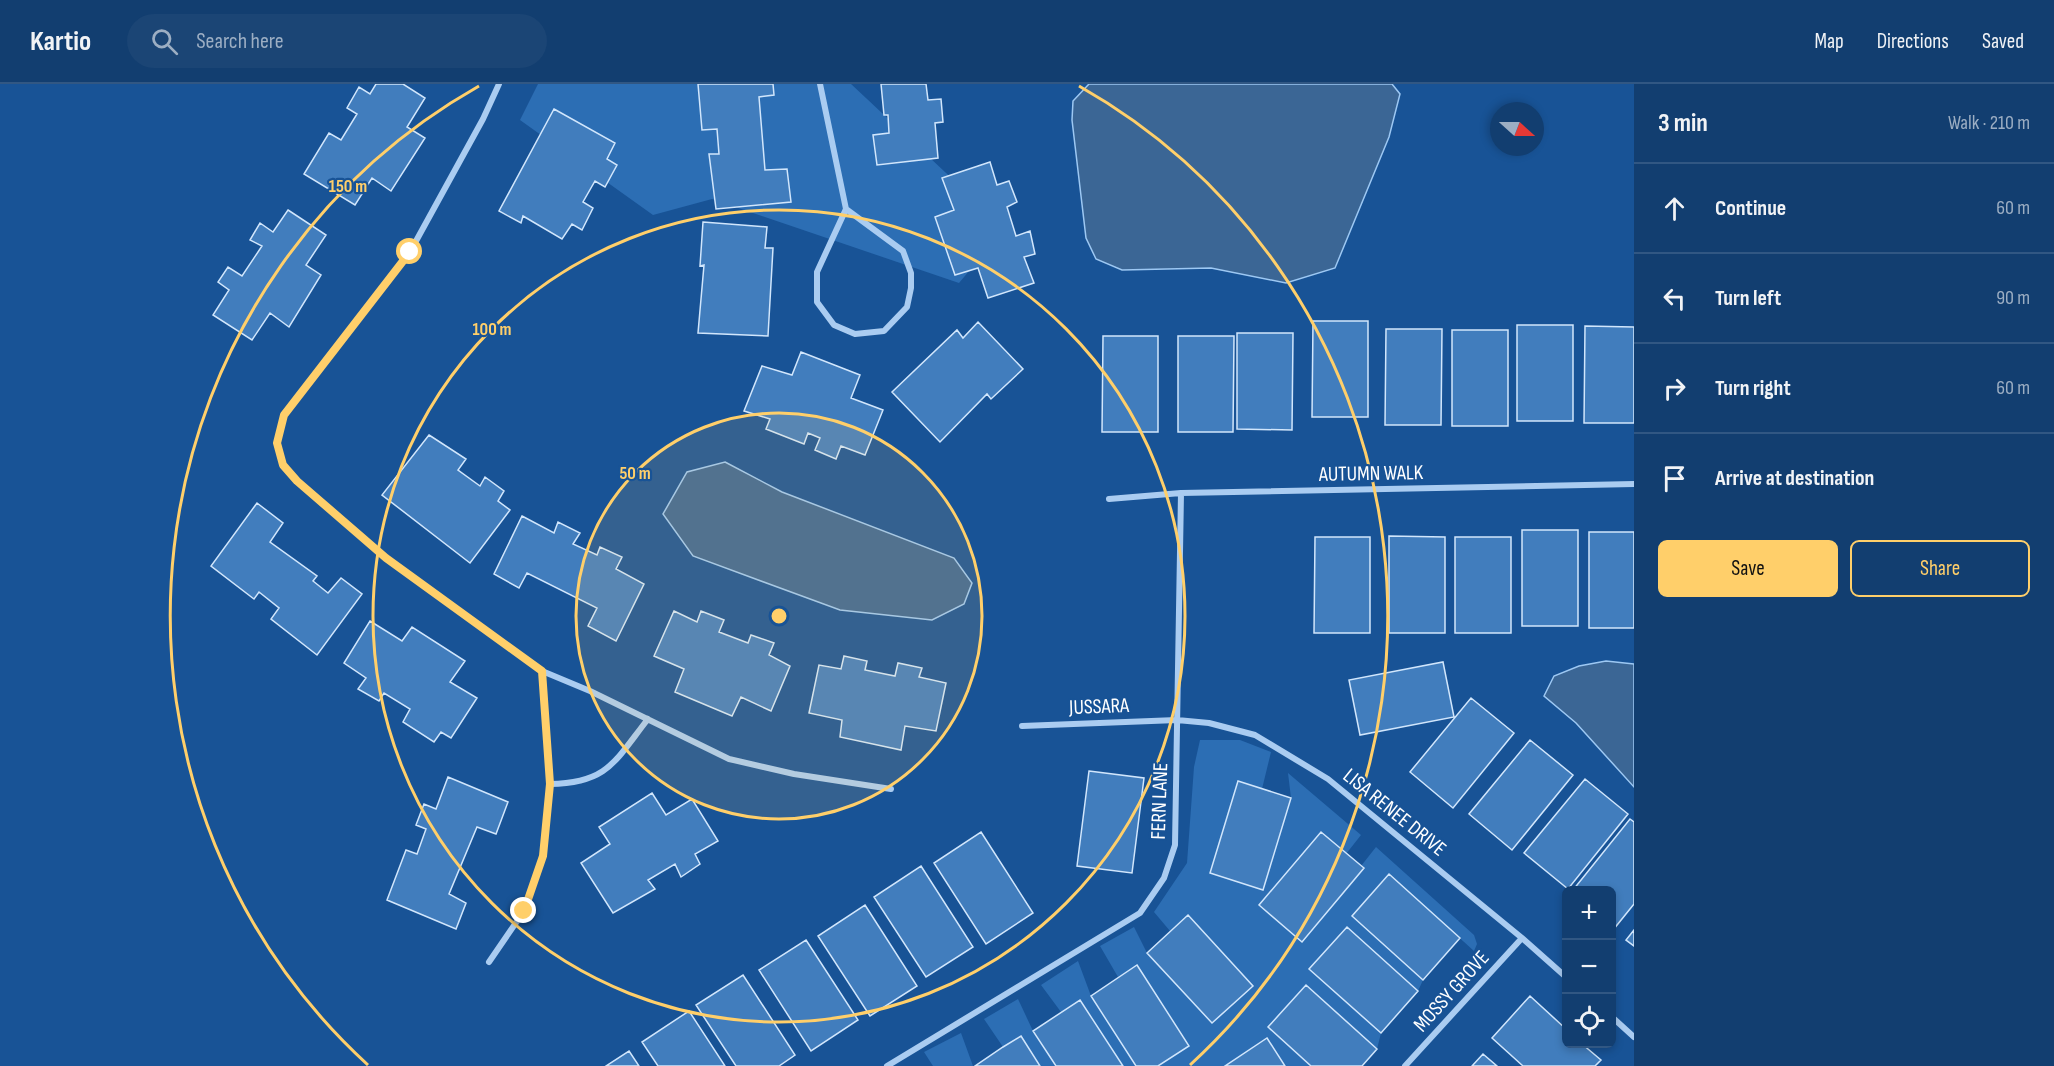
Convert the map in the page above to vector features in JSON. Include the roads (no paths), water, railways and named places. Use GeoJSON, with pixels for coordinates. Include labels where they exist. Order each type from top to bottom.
{"type":"FeatureCollection","features":[{"type":"Feature","properties":{"kind":"street"},"geometry":{"type":"LineString","coordinates":[[500,84],[410,252],[284,415],[277,443],[283,465],[297,481],[377,550],[542,671],[590,691],[729,759],[794,774],[891,789]]}},
{"type":"Feature","properties":{"kind":"street"},"geometry":{"type":"LineString","coordinates":[[820,84],[846,209],[817,272],[817,303],[834,325],[855,334],[884,331],[907,307],[911,273],[903,251],[846,209]]}},
{"type":"Feature","properties":{"kind":"street","name":"AUTUMN WALK"},"geometry":{"type":"LineString","coordinates":[[1109,499],[1181,493],[1634,484]]}},
{"type":"Feature","properties":{"kind":"street","name":"FERN LANE"},"geometry":{"type":"LineString","coordinates":[[887,1066],[1140,913],[1164,878],[1175,846],[1181,493]]}},
{"type":"Feature","properties":{"kind":"street"},"geometry":{"type":"LineString","coordinates":[[489,962],[524,911],[543,856],[550,784],[542,671]]}},
{"type":"Feature","properties":{"kind":"street"},"geometry":{"type":"LineString","coordinates":[[550,784],[588,780],[612,766],[648,719]]}},
{"type":"Feature","properties":{"kind":"street","name":"JUSSARA"},"geometry":{"type":"LineString","coordinates":[[1022,726],[1177,720]]}},
{"type":"Feature","properties":{"kind":"street","name":"LISA RENEE DRIVE"},"geometry":{"type":"LineString","coordinates":[[1177,720],[1209,723],[1256,735],[1328,779],[1562,973]]}},
{"type":"Feature","properties":{"kind":"street","name":"MOSSY GROVE"},"geometry":{"type":"LineString","coordinates":[[1405,1066],[1522,938]]}},
{"type":"Feature","properties":{"kind":"street"},"geometry":{"type":"LineString","coordinates":[[1616,1021],[1634,1037]]}}]}
